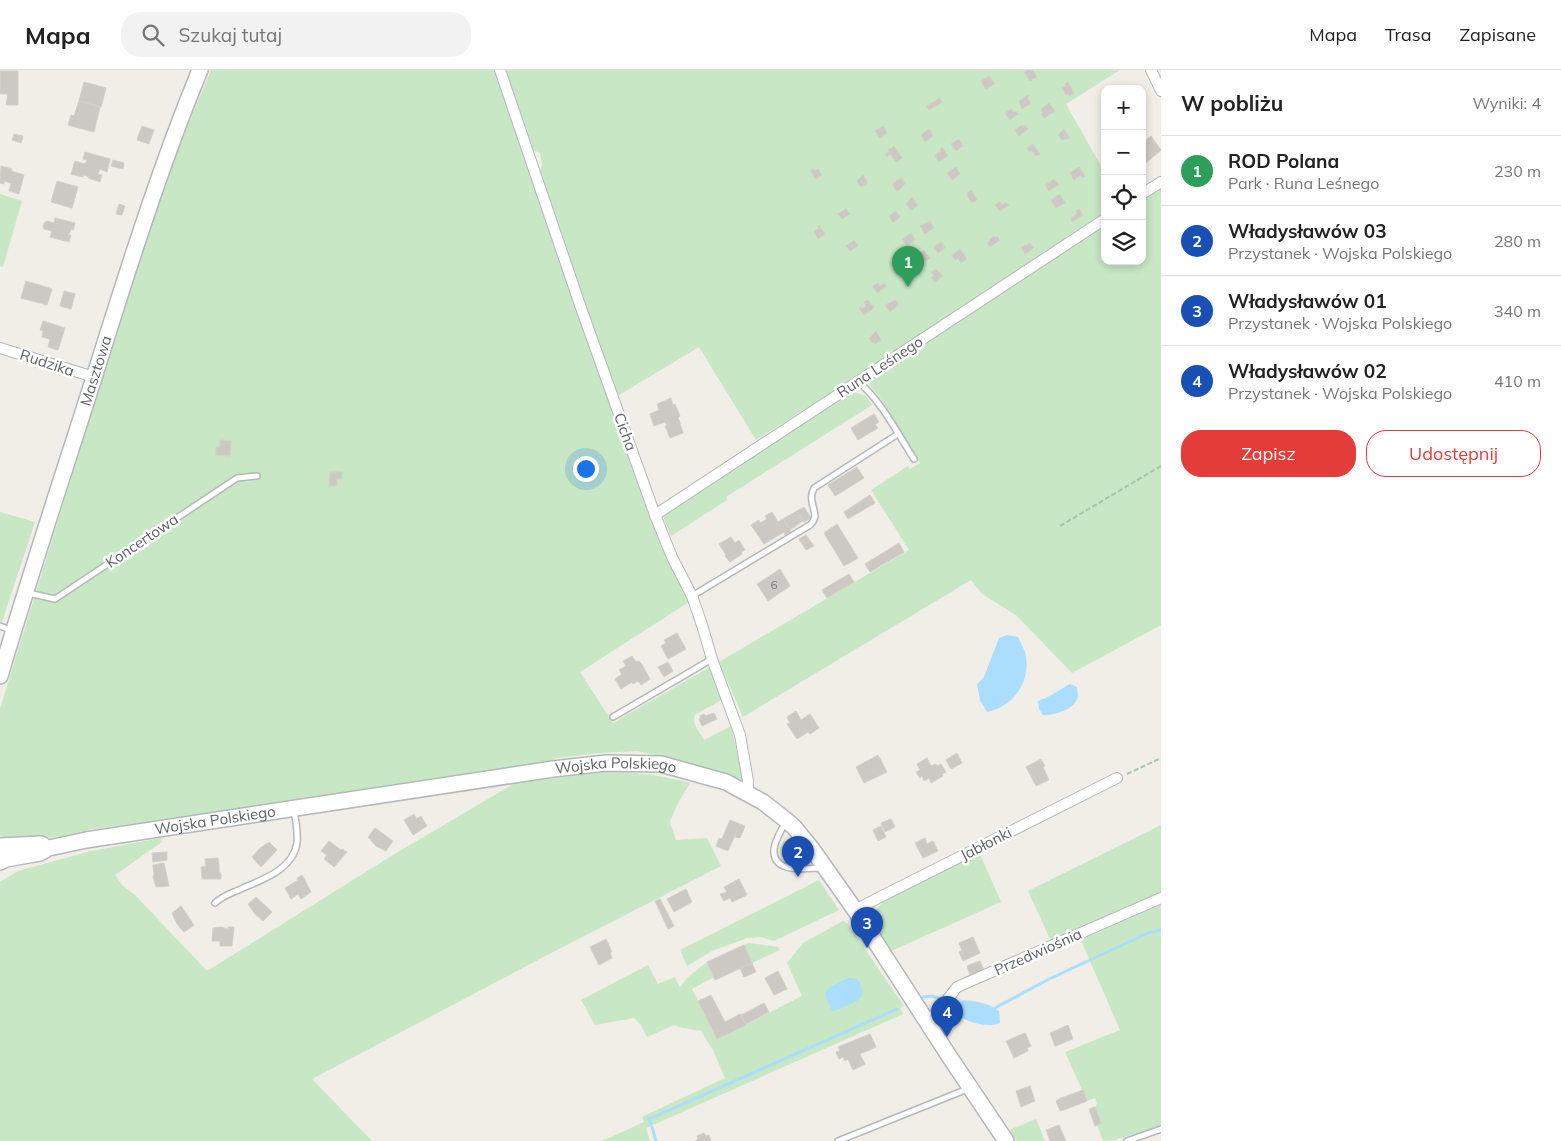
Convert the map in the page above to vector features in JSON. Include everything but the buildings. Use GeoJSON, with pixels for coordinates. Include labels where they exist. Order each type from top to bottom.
{"type":"FeatureCollection","features":[{"type":"Feature","properties":{"kind":"street","name":"Masztowa"},"geometry":{"type":"LineString","coordinates":[[0,676],[7,628],[26,592],[157,185],[200,70]]}},
{"type":"Feature","properties":{"kind":"street","name":"Cicha"},"geometry":{"type":"LineString","coordinates":[[500,70],[580,308],[655,515],[672,557],[692,596],[712,659],[740,735],[748,781],[748,794]]}},
{"type":"Feature","properties":{"kind":"street"},"geometry":{"type":"LineString","coordinates":[[1151,70],[1161,91]]}},
{"type":"Feature","properties":{"kind":"street"},"geometry":{"type":"LineString","coordinates":[[1146,191],[1161,182]]}},
{"type":"Feature","properties":{"kind":"street","name":"Runa Leśnego"},"geometry":{"type":"LineString","coordinates":[[655,515],[1103,220]]}},
{"type":"Feature","properties":{"kind":"street","name":"Rudzika"},"geometry":{"type":"LineString","coordinates":[[0,348],[94,377]]}},
{"type":"Feature","properties":{"kind":"street","name":"Wojska Polskiego"},"geometry":{"type":"LineString","coordinates":[[0,862],[40,853],[49,848],[95,839],[553,769],[606,763],[661,764],[726,782],[771,808],[798,832],[856,910],[1006,1141]]}},
{"type":"Feature","properties":{"kind":"street","name":"Jabłonki"},"geometry":{"type":"LineString","coordinates":[[856,910],[1117,778]]}},
{"type":"Feature","properties":{"kind":"street","name":"Wojska Polskiego"},"geometry":{"type":"LineString","coordinates":[[0,846],[40,844],[49,848]]}},
{"type":"Feature","properties":{"kind":"street","name":"Przedwiośnia"},"geometry":{"type":"LineString","coordinates":[[927,1022],[957,987],[1161,898]]}},
{"type":"Feature","properties":{"kind":"lane"},"geometry":{"type":"LineString","coordinates":[[857,382],[868,392],[914,459]]}},
{"type":"Feature","properties":{"kind":"lane"},"geometry":{"type":"LineString","coordinates":[[692,596],[810,525],[814,521],[816,512],[811,500],[814,488],[898,434]]}},
{"type":"Feature","properties":{"kind":"lane","name":"Koncertowa"},"geometry":{"type":"LineString","coordinates":[[26,592],[55,599],[237,478],[257,476]]}},
{"type":"Feature","properties":{"kind":"lane"},"geometry":{"type":"LineString","coordinates":[[613,717],[712,659]]}},
{"type":"Feature","properties":{"kind":"lane"},"geometry":{"type":"LineString","coordinates":[[216,903],[224,896],[265,879],[282,868],[290,860],[297,842],[294,808]]}},
{"type":"Feature","properties":{"kind":"lane"},"geometry":{"type":"LineString","coordinates":[[786,820],[774,848],[779,863],[787,868],[825,868]]}},
{"type":"Feature","properties":{"kind":"lane"},"geometry":{"type":"LineString","coordinates":[[838,1141],[970,1088]]}},
{"type":"Feature","properties":{"kind":"lane"},"geometry":{"type":"LineString","coordinates":[[1127,1141],[1161,1129]]}},
{"type":"Feature","properties":{"kind":"path"},"geometry":{"type":"LineString","coordinates":[[1060,526],[1161,466]]}},
{"type":"Feature","properties":{"kind":"path"},"geometry":{"type":"LineString","coordinates":[[1117,778],[1161,758]]}},
{"type":"Feature","properties":{"kind":"green space"},"geometry":{"type":"Polygon","coordinates":[[[211,70],[496,70],[649,516],[689,602],[580,672],[613,723],[710,667],[722,700],[696,714],[694,717],[695,724],[704,740],[731,726],[743,780],[671,758],[637,751],[600,753],[556,758],[546,763],[172,819],[92,829],[63,836],[19,840],[19,837],[6,838],[0,836],[0,709],[146,235],[169,170],[211,70]]]}},
{"type":"Feature","properties":{"kind":"green space"},"geometry":{"type":"Polygon","coordinates":[[[505,70],[1120,70],[1066,104],[1101,166],[1101,215],[876,363],[870,364],[867,370],[756,440],[699,347],[615,396],[540,171],[542,165],[540,153],[533,150],[505,70]]]}},
{"type":"Feature","properties":{"kind":"green space"},"geometry":{"type":"Polygon","coordinates":[[[1161,184],[1161,625],[1072,673],[1016,615],[982,594],[971,580],[743,717],[719,662],[909,550],[871,490],[908,466],[910,469],[920,463],[881,399],[867,381],[1101,225],[1101,265],[1146,265],[1146,194],[1161,184]]]}},
{"type":"Feature","properties":{"kind":"green space"},"geometry":{"type":"Polygon","coordinates":[[[0,194],[22,201],[3,267],[0,266],[0,194]]]}},
{"type":"Feature","properties":{"kind":"green space"},"geometry":{"type":"Polygon","coordinates":[[[851,391],[866,396],[872,405],[726,497],[727,500],[671,536],[662,514],[851,391]]]}},
{"type":"Feature","properties":{"kind":"green space"},"geometry":{"type":"Polygon","coordinates":[[[0,512],[35,522],[2,622],[0,621],[0,512]]]}},
{"type":"Feature","properties":{"kind":"green space"},"geometry":{"type":"Polygon","coordinates":[[[605,772],[648,774],[690,783],[677,805],[670,822],[676,840],[707,838],[721,866],[312,1079],[372,1141],[0,1141],[0,882],[18,871],[91,851],[161,838],[162,842],[115,875],[122,885],[135,895],[207,971],[393,855],[515,783],[605,772]]]}},
{"type":"Feature","properties":{"kind":"green space"},"geometry":{"type":"Polygon","coordinates":[[[1161,825],[1161,893],[1051,941],[1028,891],[1161,825]]]}},
{"type":"Feature","properties":{"kind":"green space"},"geometry":{"type":"Polygon","coordinates":[[[787,839],[795,839],[802,846],[802,854],[795,861],[787,861],[780,854],[780,846],[787,839]]]}},
{"type":"Feature","properties":{"kind":"green space"},"geometry":{"type":"Polygon","coordinates":[[[979,852],[1001,902],[891,951],[870,917],[882,901],[979,852]]]}},
{"type":"Feature","properties":{"kind":"green space"},"geometry":{"type":"Polygon","coordinates":[[[819,880],[839,910],[774,941],[761,937],[747,938],[712,951],[687,966],[680,950],[819,880]]]}},
{"type":"Feature","properties":{"kind":"green space"},"geometry":{"type":"Polygon","coordinates":[[[1161,902],[1161,1126],[1115,1140],[1103,1141],[1097,1125],[1101,1123],[1095,1107],[1097,1104],[1095,1098],[1087,1101],[1065,1052],[1120,1030],[1080,938],[1161,902]]]}},
{"type":"Feature","properties":{"kind":"green space"},"geometry":{"type":"Polygon","coordinates":[[[843,921],[847,923],[904,1006],[900,1008],[903,1014],[646,1128],[650,1141],[602,1141],[644,1122],[642,1117],[725,1078],[713,1050],[701,1031],[674,1025],[647,1037],[641,1025],[634,1018],[595,1025],[581,1000],[648,965],[658,984],[675,977],[680,987],[687,978],[707,962],[714,977],[692,989],[717,1039],[802,996],[787,963],[803,943],[843,921]]]}},
{"type":"Feature","properties":{"kind":"green space"},"geometry":{"type":"Polygon","coordinates":[[[749,943],[778,947],[780,950],[752,963],[744,945],[749,943]]]}},
{"type":"Feature","properties":{"kind":"green space"},"geometry":{"type":"Polygon","coordinates":[[[1036,1119],[1045,1141],[1017,1141],[1009,1130],[1036,1119]]]}},
{"type":"Feature","properties":{"kind":"water"},"geometry":{"type":"Polygon","coordinates":[[[1007,635],[1018,637],[1025,652],[1026,672],[1019,690],[1013,698],[997,709],[987,712],[980,700],[977,684],[984,677],[999,638],[1007,635]]]}},
{"type":"Feature","properties":{"kind":"water"},"geometry":{"type":"Polygon","coordinates":[[[1070,684],[1077,687],[1078,696],[1073,705],[1059,713],[1043,715],[1039,709],[1038,701],[1070,684]]]}},
{"type":"Feature","properties":{"kind":"water"},"geometry":{"type":"Polygon","coordinates":[[[848,978],[858,980],[861,985],[862,995],[852,1004],[832,1011],[826,997],[826,991],[848,978]]]}},
{"type":"Feature","properties":{"kind":"water"},"geometry":{"type":"Polygon","coordinates":[[[962,1000],[982,1003],[995,1008],[999,1011],[1000,1023],[990,1025],[979,1024],[959,1016],[959,1003],[962,1000]]]}},
{"type":"Feature","properties":{"kind":"waterway"},"geometry":{"type":"LineString","coordinates":[[995,1008],[1047,980],[1148,933],[1161,930]]}},
{"type":"Feature","properties":{"kind":"waterway"},"geometry":{"type":"LineString","coordinates":[[923,997],[932,996],[941,999]]}},
{"type":"Feature","properties":{"kind":"waterway"},"geometry":{"type":"LineString","coordinates":[[651,1124],[649,1119],[897,1009]]}},
{"type":"Feature","properties":{"kind":"waterway"},"geometry":{"type":"LineString","coordinates":[[652,1127],[656,1141]]}},
{"type":"Feature","properties":{"kind":"place","name":"ROD Polana"},"geometry":{"type":"Point","coordinates":[908,287]}},
{"type":"Feature","properties":{"kind":"place","name":"Władysławów 03"},"geometry":{"type":"Point","coordinates":[798,877]}},
{"type":"Feature","properties":{"kind":"place","name":"Władysławów 01"},"geometry":{"type":"Point","coordinates":[867,948]}},
{"type":"Feature","properties":{"kind":"place","name":"Władysławów 02"},"geometry":{"type":"Point","coordinates":[947,1037]}}]}
